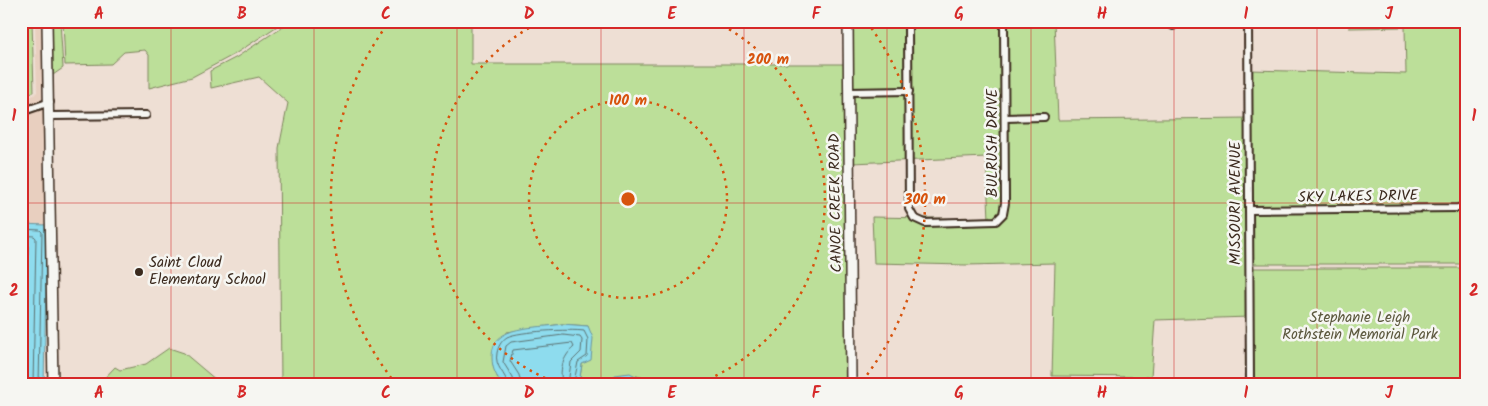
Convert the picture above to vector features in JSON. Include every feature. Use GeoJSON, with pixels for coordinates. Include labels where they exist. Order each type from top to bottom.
{"type":"FeatureCollection","features":[{"type":"Feature","properties":{"kind":"street"},"geometry":{"type":"LineString","coordinates":[[47,21],[50,102],[53,385]]}},
{"type":"Feature","properties":{"kind":"street","name":"CANOE CREEK ROAD"},"geometry":{"type":"LineString","coordinates":[[848,21],[852,385]]}},
{"type":"Feature","properties":{"kind":"street","name":"BULRUSH DRIVE"},"geometry":{"type":"LineString","coordinates":[[910,21],[908,26],[909,209],[914,218],[925,223],[996,221],[1003,214],[1006,203],[1004,21]]}},
{"type":"Feature","properties":{"kind":"street","name":"MISSOURI AVENUE"},"geometry":{"type":"LineString","coordinates":[[1248,21],[1250,385]]}},
{"type":"Feature","properties":{"kind":"street"},"geometry":{"type":"LineString","coordinates":[[848,92],[909,91]]}},
{"type":"Feature","properties":{"kind":"street"},"geometry":{"type":"LineString","coordinates":[[21,112],[50,102]]}},
{"type":"Feature","properties":{"kind":"street"},"geometry":{"type":"LineString","coordinates":[[50,116],[146,116]]}},
{"type":"Feature","properties":{"kind":"street"},"geometry":{"type":"LineString","coordinates":[[1005,118],[1044,117]]}},
{"type":"Feature","properties":{"kind":"street","name":"SKY LAKES DRIVE"},"geometry":{"type":"LineString","coordinates":[[1249,210],[1458,208],[1467,206]]}},
{"type":"Feature","properties":{"kind":"shaded area"},"geometry":{"type":"Polygon","coordinates":[[[35,21],[38,21],[44,32],[47,225],[21,224],[21,98],[34,95],[37,92],[35,21]]]}},
{"type":"Feature","properties":{"kind":"green space"},"geometry":{"type":"Polygon","coordinates":[[[21,21],[32,21],[34,92],[21,94],[21,21]]]}},
{"type":"Feature","properties":{"kind":"green space"},"geometry":{"type":"Polygon","coordinates":[[[51,21],[60,21],[63,68],[53,75],[51,21]]]}},
{"type":"Feature","properties":{"kind":"green space"},"geometry":{"type":"Polygon","coordinates":[[[63,21],[285,21],[235,54],[192,77],[149,88],[149,55],[145,50],[124,52],[111,64],[65,65],[63,21]]]}},
{"type":"Feature","properties":{"kind":"green space"},"geometry":{"type":"Polygon","coordinates":[[[291,21],[471,21],[471,64],[845,64],[848,385],[656,385],[654,380],[623,374],[613,379],[607,385],[585,385],[580,377],[588,326],[562,324],[507,332],[497,377],[504,385],[281,385],[279,148],[288,103],[259,77],[211,88],[210,71],[237,57],[291,21]]]}},
{"type":"Feature","properties":{"kind":"green space"},"geometry":{"type":"Polygon","coordinates":[[[851,21],[1054,21],[1058,120],[1250,118],[1250,70],[1406,74],[1405,27],[1349,28],[1349,21],[1467,21],[1467,264],[1253,264],[1250,317],[1155,320],[1151,377],[1052,376],[1055,263],[966,265],[874,263],[872,217],[989,219],[986,157],[853,163],[851,21]]]}},
{"type":"Feature","properties":{"kind":"green space","name":"Stephanie Leigh Rothstein Memorial Park"},"geometry":{"type":"Polygon","coordinates":[[[1253,268],[1467,268],[1467,385],[1253,385],[1253,268]]]}},
{"type":"Feature","properties":{"kind":"green space"},"geometry":{"type":"Polygon","coordinates":[[[169,348],[184,353],[216,380],[217,385],[98,385],[115,367],[120,370],[146,364],[169,348]]]}},
{"type":"Feature","properties":{"kind":"water"},"geometry":{"type":"Polygon","coordinates":[[[21,224],[47,225],[44,385],[21,385],[21,224]]]}},
{"type":"Feature","properties":{"kind":"water"},"geometry":{"type":"Polygon","coordinates":[[[562,324],[588,326],[593,338],[591,360],[582,364],[580,377],[585,385],[504,385],[495,372],[492,361],[494,346],[499,338],[507,333],[518,330],[562,324]]]}},
{"type":"Feature","properties":{"kind":"water"},"geometry":{"type":"Polygon","coordinates":[[[630,373],[639,378],[654,380],[656,385],[607,385],[615,375],[630,373]]]}},
{"type":"Feature","properties":{"kind":"place","name":"Saint Cloud Elementary School"},"geometry":{"type":"Point","coordinates":[139,272]}}]}
